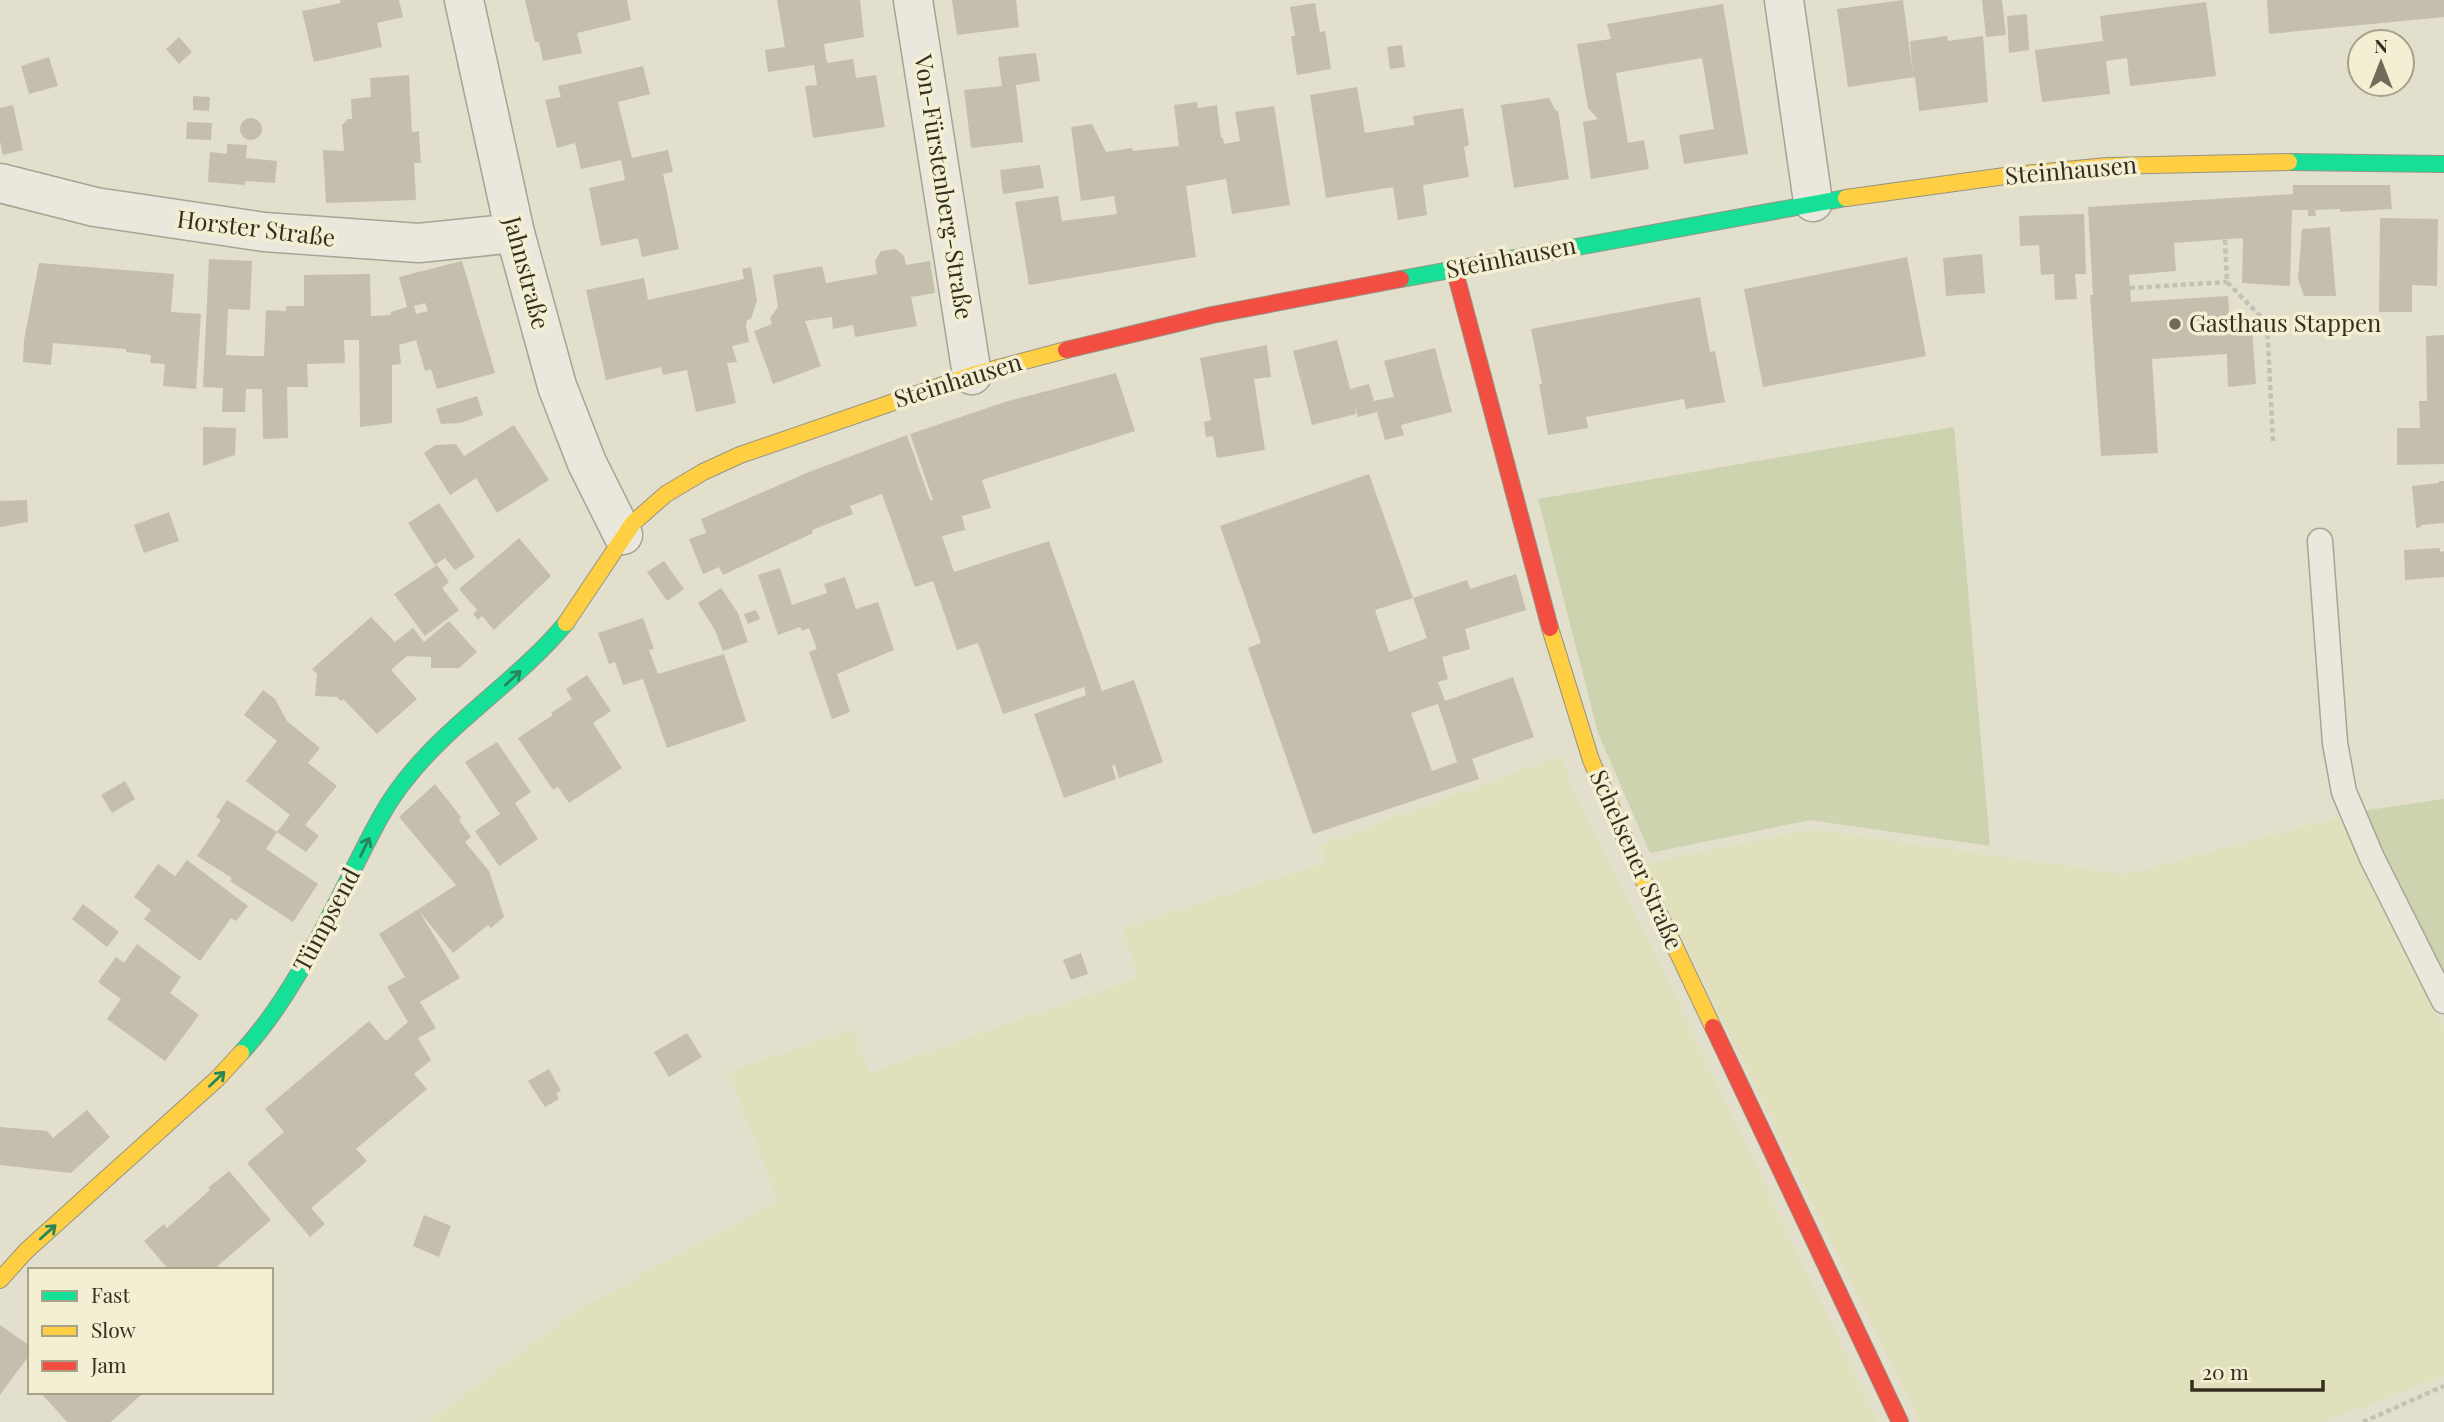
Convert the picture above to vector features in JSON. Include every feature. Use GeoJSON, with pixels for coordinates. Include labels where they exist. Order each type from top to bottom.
{"type":"FeatureCollection","features":[{"type":"Feature","properties":{"kind":"street","name":"Jahnstraße"},"geometry":{"type":"LineString","coordinates":[[464,0],[514,233],[556,386],[570,425],[623,535]]}},
{"type":"Feature","properties":{"kind":"street","name":"Von-Fürstenberg-Straße"},"geometry":{"type":"LineString","coordinates":[[913,0],[972,375]]}},
{"type":"Feature","properties":{"kind":"street"},"geometry":{"type":"LineString","coordinates":[[1784,0],[1813,202]]}},
{"type":"Feature","properties":{"kind":"street","name":"Steinhausen"},"geometry":{"type":"LineString","coordinates":[[623,535],[666,494],[721,464],[789,437],[972,375],[1136,331],[1454,268],[1813,202],[1992,177],[2107,166],[2243,162],[2444,164]]}},
{"type":"Feature","properties":{"kind":"street","name":"Horster Straße"},"geometry":{"type":"LineString","coordinates":[[0,183],[95,207],[264,232],[419,243],[514,233]]}},
{"type":"Feature","properties":{"kind":"street","name":"Schelsener Straße"},"geometry":{"type":"LineString","coordinates":[[1454,268],[1552,640],[1591,760],[1638,869],[1900,1422]]}},
{"type":"Feature","properties":{"kind":"street","name":"Tümpsend"},"geometry":{"type":"LineString","coordinates":[[0,1280],[26,1251],[218,1078],[245,1049],[297,978],[377,822],[402,784],[431,750],[515,676],[565,625],[623,535]]}},
{"type":"Feature","properties":{"kind":"lane"},"geometry":{"type":"LineString","coordinates":[[2320,541],[2335,743],[2344,792],[2372,858],[2444,1001]]}},
{"type":"Feature","properties":{"kind":"path"},"geometry":{"type":"LineString","coordinates":[[2225,240],[2227,282],[2267,323],[2273,442]]}},
{"type":"Feature","properties":{"kind":"path"},"geometry":{"type":"LineString","coordinates":[[2130,288],[2227,282]]}},
{"type":"Feature","properties":{"kind":"path"},"geometry":{"type":"LineString","coordinates":[[2363,1422],[2444,1386]]}},
{"type":"Feature","properties":{"kind":"green space"},"geometry":{"type":"Polygon","coordinates":[[[1954,427],[1990,846],[1810,820],[1650,853],[1598,733],[1538,499],[1954,427]]]}},
{"type":"Feature","properties":{"kind":"green space"},"geometry":{"type":"Polygon","coordinates":[[[1562,755],[1571,785],[1641,925],[1878,1422],[430,1422],[579,1309],[778,1201],[729,1072],[853,1029],[869,1073],[1138,978],[1123,928],[1326,863],[1321,845],[1562,755]]]}},
{"type":"Feature","properties":{"kind":"green space"},"geometry":{"type":"Polygon","coordinates":[[[2444,799],[2444,976],[2362,811],[2444,799]]]}},
{"type":"Feature","properties":{"kind":"green space"},"geometry":{"type":"Polygon","coordinates":[[[2340,817],[2444,1028],[2444,1376],[2323,1422],[1920,1422],[1646,864],[1811,829],[2126,875],[2340,817]]]}},
{"type":"Feature","properties":{"kind":"building"},"geometry":{"type":"Polygon","coordinates":[[[340,0],[399,0],[403,17],[377,23],[382,47],[314,62],[302,11],[341,3],[340,0]]]}},
{"type":"Feature","properties":{"kind":"building"},"geometry":{"type":"Polygon","coordinates":[[[525,0],[627,0],[631,20],[577,33],[582,53],[543,61],[539,42],[535,42],[525,0]]]}},
{"type":"Feature","properties":{"kind":"building"},"geometry":{"type":"Polygon","coordinates":[[[777,0],[860,0],[864,37],[824,44],[827,63],[853,59],[856,78],[876,75],[885,127],[813,138],[805,86],[817,85],[814,65],[768,72],[765,50],[785,47],[777,0]]]}},
{"type":"Feature","properties":{"kind":"building"},"geometry":{"type":"Polygon","coordinates":[[[952,0],[1016,0],[1019,27],[957,35],[952,0]]]}},
{"type":"Feature","properties":{"kind":"building"},"geometry":{"type":"Polygon","coordinates":[[[1903,0],[1913,75],[1910,41],[1947,36],[1948,41],[1983,36],[1988,102],[1919,111],[1915,77],[1848,87],[1837,9],[1903,0]]]}},
{"type":"Feature","properties":{"kind":"building"},"geometry":{"type":"Polygon","coordinates":[[[1982,0],[2002,0],[2006,35],[1986,37],[1982,0]]]}},
{"type":"Feature","properties":{"kind":"building"},"geometry":{"type":"Polygon","coordinates":[[[2267,0],[2444,0],[2444,17],[2269,34],[2267,0]]]}},
{"type":"Feature","properties":{"kind":"building"},"geometry":{"type":"Polygon","coordinates":[[[2206,2],[2216,76],[2130,86],[2127,58],[2106,61],[2110,94],[2042,102],[2035,50],[2103,41],[2100,16],[2206,2]]]}},
{"type":"Feature","properties":{"kind":"building"},"geometry":{"type":"Polygon","coordinates":[[[1315,3],[1320,32],[1325,31],[1331,69],[1297,75],[1290,7],[1315,3]]]}},
{"type":"Feature","properties":{"kind":"building"},"geometry":{"type":"Polygon","coordinates":[[[1723,4],[1748,154],[1684,164],[1679,135],[1714,129],[1702,58],[1616,73],[1628,143],[1644,140],[1649,169],[1591,179],[1583,122],[1598,119],[1588,108],[1577,44],[1611,39],[1607,24],[1723,4]]]}},
{"type":"Feature","properties":{"kind":"building"},"geometry":{"type":"Polygon","coordinates":[[[2027,14],[2029,50],[2009,53],[2007,16],[2027,14]]]}},
{"type":"Feature","properties":{"kind":"building"},"geometry":{"type":"Polygon","coordinates":[[[179,37],[192,52],[179,64],[166,49],[179,37]]]}},
{"type":"Feature","properties":{"kind":"building"},"geometry":{"type":"Polygon","coordinates":[[[1402,45],[1405,67],[1390,69],[1387,47],[1402,45]]]}},
{"type":"Feature","properties":{"kind":"building"},"geometry":{"type":"Polygon","coordinates":[[[1036,53],[1040,81],[1016,85],[1023,142],[971,148],[964,90],[1002,86],[998,57],[1036,53]]]}},
{"type":"Feature","properties":{"kind":"building"},"geometry":{"type":"Polygon","coordinates":[[[49,57],[58,86],[29,94],[21,66],[49,57]]]}},
{"type":"Feature","properties":{"kind":"building"},"geometry":{"type":"Polygon","coordinates":[[[643,66],[650,94],[618,102],[632,158],[668,150],[673,172],[663,174],[679,249],[642,257],[638,238],[601,246],[589,188],[625,180],[621,160],[581,169],[575,143],[557,148],[545,100],[561,97],[558,86],[643,66]]]}},
{"type":"Feature","properties":{"kind":"building"},"geometry":{"type":"Polygon","coordinates":[[[409,75],[412,132],[419,131],[421,163],[414,163],[416,200],[326,203],[323,150],[344,151],[342,125],[352,119],[351,99],[371,97],[370,78],[409,75]]]}},
{"type":"Feature","properties":{"kind":"building"},"geometry":{"type":"Polygon","coordinates":[[[1357,87],[1365,133],[1414,125],[1413,116],[1463,108],[1469,145],[1464,147],[1469,177],[1423,185],[1427,215],[1398,220],[1393,187],[1326,198],[1310,95],[1357,87]]]}},
{"type":"Feature","properties":{"kind":"building"},"geometry":{"type":"Polygon","coordinates":[[[193,96],[210,97],[209,111],[193,110],[193,96]]]}},
{"type":"Feature","properties":{"kind":"building"},"geometry":{"type":"Polygon","coordinates":[[[1549,98],[1558,111],[1569,179],[1514,188],[1501,105],[1549,98]]]}},
{"type":"Feature","properties":{"kind":"building"},"geometry":{"type":"Polygon","coordinates":[[[1197,102],[1198,108],[1217,105],[1224,144],[1240,141],[1235,112],[1274,106],[1290,205],[1232,214],[1226,179],[1186,186],[1196,257],[1029,285],[1015,202],[1058,196],[1062,221],[1117,214],[1114,196],[1081,201],[1071,127],[1092,124],[1106,152],[1179,146],[1174,105],[1197,102]]]}},
{"type":"Feature","properties":{"kind":"building"},"geometry":{"type":"Polygon","coordinates":[[[13,105],[23,150],[3,155],[0,141],[0,108],[13,105]]]}},
{"type":"Feature","properties":{"kind":"building"},"geometry":{"type":"Polygon","coordinates":[[[251,118],[259,121],[262,129],[259,137],[251,140],[243,137],[240,129],[243,121],[251,118]]]}},
{"type":"Feature","properties":{"kind":"building"},"geometry":{"type":"Polygon","coordinates":[[[187,122],[212,123],[211,140],[186,139],[187,122]]]}},
{"type":"Feature","properties":{"kind":"building"},"geometry":{"type":"Polygon","coordinates":[[[227,144],[247,145],[246,158],[277,161],[275,183],[245,181],[245,185],[208,182],[210,152],[227,154],[227,144]]]}},
{"type":"Feature","properties":{"kind":"building"},"geometry":{"type":"Polygon","coordinates":[[[1040,165],[1044,188],[1003,194],[1000,170],[1040,165]]]}},
{"type":"Feature","properties":{"kind":"building"},"geometry":{"type":"Polygon","coordinates":[[[2293,185],[2390,185],[2392,209],[2340,212],[2340,209],[2315,210],[2316,216],[2308,216],[2308,210],[2292,210],[2290,286],[2242,283],[2243,238],[2174,243],[2176,271],[2129,275],[2131,302],[2228,296],[2230,330],[2252,329],[2256,384],[2228,387],[2227,354],[2152,359],[2158,453],[2101,456],[2090,295],[2093,295],[2088,207],[2293,194],[2293,185]]]}},
{"type":"Feature","properties":{"kind":"building"},"geometry":{"type":"Polygon","coordinates":[[[2084,214],[2086,274],[2075,274],[2077,299],[2055,300],[2054,274],[2041,275],[2039,245],[2020,246],[2019,216],[2084,214]]]}},
{"type":"Feature","properties":{"kind":"building"},"geometry":{"type":"Polygon","coordinates":[[[2380,218],[2438,219],[2437,286],[2412,285],[2412,312],[2379,312],[2380,218]]]}},
{"type":"Feature","properties":{"kind":"building"},"geometry":{"type":"Polygon","coordinates":[[[2330,227],[2336,296],[2304,296],[2298,279],[2302,229],[2330,227]]]}},
{"type":"Feature","properties":{"kind":"building"},"geometry":{"type":"Polygon","coordinates":[[[896,249],[904,256],[906,265],[930,261],[935,293],[911,297],[917,326],[855,337],[853,325],[833,329],[832,317],[805,321],[821,366],[773,384],[754,331],[772,324],[770,318],[778,307],[773,275],[822,266],[826,283],[877,274],[875,261],[881,251],[896,249]]]}},
{"type":"Feature","properties":{"kind":"building"},"geometry":{"type":"Polygon","coordinates":[[[1982,254],[1985,293],[1946,296],[1943,258],[1982,254]]]}},
{"type":"Feature","properties":{"kind":"building"},"geometry":{"type":"Polygon","coordinates":[[[1907,257],[1926,356],[1763,387],[1744,289],[1907,257]]]}},
{"type":"Feature","properties":{"kind":"building"},"geometry":{"type":"Polygon","coordinates":[[[209,259],[252,261],[250,310],[228,309],[226,355],[253,356],[264,356],[266,310],[286,311],[286,306],[304,306],[304,275],[370,274],[371,316],[391,315],[391,312],[407,307],[399,277],[462,261],[495,373],[437,389],[431,369],[425,371],[416,340],[399,345],[401,364],[392,365],[392,423],[360,427],[359,340],[344,340],[345,363],[307,364],[308,387],[287,387],[288,438],[263,439],[262,389],[246,389],[245,412],[222,412],[223,388],[203,387],[209,259]],[[425,303],[414,306],[416,314],[428,311],[425,303]]]}},
{"type":"Feature","properties":{"kind":"building"},"geometry":{"type":"Polygon","coordinates":[[[39,263],[174,274],[171,312],[201,314],[196,389],[163,386],[165,364],[150,363],[151,355],[126,352],[126,349],[53,343],[51,365],[23,362],[24,340],[39,263]]]}},
{"type":"Feature","properties":{"kind":"building"},"geometry":{"type":"Polygon","coordinates":[[[751,267],[757,300],[751,319],[747,320],[749,342],[732,346],[737,362],[727,363],[736,403],[696,412],[687,370],[663,375],[661,367],[606,380],[586,290],[644,278],[648,300],[744,279],[742,269],[751,267]]]}},
{"type":"Feature","properties":{"kind":"building"},"geometry":{"type":"Polygon","coordinates":[[[1700,297],[1710,352],[1715,351],[1725,402],[1686,409],[1684,399],[1586,417],[1588,428],[1548,435],[1539,384],[1542,384],[1531,329],[1700,297]]]}},
{"type":"Feature","properties":{"kind":"building"},"geometry":{"type":"Polygon","coordinates":[[[2444,335],[2444,464],[2397,465],[2397,428],[2420,428],[2419,401],[2427,401],[2426,336],[2444,335]]]}},
{"type":"Feature","properties":{"kind":"building"},"geometry":{"type":"Polygon","coordinates":[[[1337,340],[1350,389],[1369,384],[1374,401],[1394,397],[1384,361],[1435,348],[1452,412],[1401,425],[1404,435],[1385,440],[1377,412],[1358,417],[1355,406],[1356,414],[1312,425],[1293,351],[1337,340]]]}},
{"type":"Feature","properties":{"kind":"building"},"geometry":{"type":"Polygon","coordinates":[[[1267,345],[1271,377],[1254,379],[1265,450],[1217,458],[1213,436],[1206,437],[1204,422],[1211,420],[1200,358],[1267,345]]]}},
{"type":"Feature","properties":{"kind":"building"},"geometry":{"type":"Polygon","coordinates":[[[1116,373],[1135,431],[982,480],[991,508],[962,516],[965,530],[942,536],[954,572],[1049,541],[1102,691],[1134,680],[1163,762],[1119,778],[1115,765],[1112,766],[1116,779],[1064,798],[1034,714],[1086,695],[1084,687],[1003,714],[978,643],[957,650],[933,581],[915,587],[882,494],[850,506],[853,514],[812,530],[813,533],[723,575],[719,567],[703,574],[689,539],[706,533],[701,519],[809,472],[907,435],[930,500],[933,500],[910,434],[1008,401],[1116,373]]]}},
{"type":"Feature","properties":{"kind":"building"},"geometry":{"type":"Polygon","coordinates":[[[477,396],[483,415],[460,423],[441,424],[436,409],[477,396]]]}},
{"type":"Feature","properties":{"kind":"building"},"geometry":{"type":"Polygon","coordinates":[[[514,425],[549,480],[497,513],[476,478],[450,495],[424,453],[435,445],[456,444],[464,456],[514,425]]]}},
{"type":"Feature","properties":{"kind":"building"},"geometry":{"type":"Polygon","coordinates":[[[203,427],[236,428],[235,455],[203,466],[203,427]]]}},
{"type":"Feature","properties":{"kind":"building"},"geometry":{"type":"Polygon","coordinates":[[[1369,474],[1413,598],[1467,580],[1470,589],[1516,574],[1526,610],[1465,629],[1470,649],[1442,657],[1448,679],[1438,682],[1445,701],[1513,677],[1534,737],[1472,759],[1479,779],[1313,834],[1248,648],[1261,643],[1220,526],[1369,474]],[[1413,598],[1375,610],[1389,652],[1427,638],[1413,598]],[[1438,704],[1411,713],[1432,771],[1457,762],[1438,704]]]}},
{"type":"Feature","properties":{"kind":"building"},"geometry":{"type":"Polygon","coordinates":[[[2444,481],[2444,523],[2416,528],[2412,486],[2444,481]]]}},
{"type":"Feature","properties":{"kind":"building"},"geometry":{"type":"Polygon","coordinates":[[[27,500],[28,522],[0,527],[0,501],[27,500]]]}},
{"type":"Feature","properties":{"kind":"building"},"geometry":{"type":"Polygon","coordinates":[[[439,503],[475,557],[455,570],[445,558],[435,565],[408,523],[439,503]]]}},
{"type":"Feature","properties":{"kind":"building"},"geometry":{"type":"Polygon","coordinates":[[[169,512],[179,541],[144,553],[134,525],[169,512]]]}},
{"type":"Feature","properties":{"kind":"building"},"geometry":{"type":"Polygon","coordinates":[[[519,538],[551,576],[494,630],[482,616],[478,620],[473,614],[477,610],[459,589],[519,538]]]}},
{"type":"Feature","properties":{"kind":"building"},"geometry":{"type":"Polygon","coordinates":[[[2440,548],[2440,552],[2444,551],[2444,577],[2405,580],[2404,550],[2440,548]]]}},
{"type":"Feature","properties":{"kind":"building"},"geometry":{"type":"Polygon","coordinates":[[[664,561],[684,589],[667,601],[647,572],[664,561]]]}},
{"type":"Feature","properties":{"kind":"building"},"geometry":{"type":"Polygon","coordinates":[[[437,565],[449,582],[442,588],[459,610],[425,636],[394,594],[437,565]]]}},
{"type":"Feature","properties":{"kind":"building"},"geometry":{"type":"Polygon","coordinates":[[[780,568],[792,605],[827,593],[824,584],[845,577],[856,609],[878,602],[894,650],[837,674],[850,712],[832,719],[809,652],[817,649],[809,628],[802,631],[800,627],[778,635],[758,575],[780,568]]]}},
{"type":"Feature","properties":{"kind":"building"},"geometry":{"type":"Polygon","coordinates":[[[721,588],[738,613],[748,642],[723,651],[715,630],[698,603],[721,588]]]}},
{"type":"Feature","properties":{"kind":"building"},"geometry":{"type":"Polygon","coordinates":[[[756,610],[760,619],[748,624],[744,614],[756,610]]]}},
{"type":"Feature","properties":{"kind":"building"},"geometry":{"type":"Polygon","coordinates":[[[371,617],[395,642],[413,628],[424,642],[449,621],[477,652],[459,668],[431,668],[431,657],[407,656],[391,670],[417,699],[377,734],[343,699],[341,701],[337,697],[315,696],[317,674],[312,669],[371,617]]]}},
{"type":"Feature","properties":{"kind":"building"},"geometry":{"type":"Polygon","coordinates":[[[643,618],[654,649],[649,650],[658,674],[724,654],[746,721],[667,748],[643,679],[623,685],[615,662],[609,664],[598,633],[643,618]]]}},
{"type":"Feature","properties":{"kind":"building"},"geometry":{"type":"Polygon","coordinates":[[[587,675],[611,711],[593,723],[622,768],[569,803],[558,787],[553,790],[518,738],[572,699],[566,689],[587,675]]]}},
{"type":"Feature","properties":{"kind":"building"},"geometry":{"type":"Polygon","coordinates":[[[263,690],[275,699],[287,721],[320,748],[308,763],[337,786],[305,825],[319,836],[306,852],[277,832],[290,815],[246,781],[277,741],[244,715],[263,690]]]}},
{"type":"Feature","properties":{"kind":"building"},"geometry":{"type":"Polygon","coordinates":[[[497,742],[531,792],[515,803],[538,839],[499,866],[475,831],[500,814],[465,762],[497,742]]]}},
{"type":"Feature","properties":{"kind":"building"},"geometry":{"type":"Polygon","coordinates":[[[125,781],[135,799],[112,813],[101,795],[125,781]]]}},
{"type":"Feature","properties":{"kind":"building"},"geometry":{"type":"Polygon","coordinates":[[[435,784],[461,817],[459,820],[471,837],[465,842],[489,871],[504,917],[491,928],[488,925],[453,953],[419,911],[460,978],[420,1002],[436,1028],[418,1038],[431,1060],[414,1074],[427,1089],[356,1149],[367,1161],[311,1208],[325,1224],[310,1237],[247,1163],[284,1132],[265,1109],[369,1021],[386,1041],[408,1022],[387,987],[405,977],[379,934],[456,885],[399,817],[435,784]]]}},
{"type":"Feature","properties":{"kind":"building"},"geometry":{"type":"Polygon","coordinates":[[[227,800],[277,832],[266,849],[318,884],[293,922],[197,856],[221,820],[216,817],[227,800]]]}},
{"type":"Feature","properties":{"kind":"building"},"geometry":{"type":"Polygon","coordinates":[[[187,860],[248,906],[236,921],[231,918],[200,961],[144,919],[151,910],[134,897],[158,864],[175,876],[187,860]]]}},
{"type":"Feature","properties":{"kind":"building"},"geometry":{"type":"Polygon","coordinates":[[[83,904],[119,932],[107,947],[72,919],[83,904]]]}},
{"type":"Feature","properties":{"kind":"building"},"geometry":{"type":"Polygon","coordinates":[[[137,944],[181,977],[170,993],[199,1015],[165,1061],[107,1019],[121,999],[98,982],[116,957],[124,963],[137,944]]]}},
{"type":"Feature","properties":{"kind":"building"},"geometry":{"type":"Polygon","coordinates":[[[1081,953],[1088,974],[1071,980],[1063,960],[1081,953]]]}},
{"type":"Feature","properties":{"kind":"building"},"geometry":{"type":"Polygon","coordinates":[[[687,1033],[702,1057],[669,1077],[654,1052],[687,1033]]]}},
{"type":"Feature","properties":{"kind":"building"},"geometry":{"type":"Polygon","coordinates":[[[549,1069],[561,1091],[556,1093],[559,1099],[545,1107],[528,1081],[549,1069]]]}},
{"type":"Feature","properties":{"kind":"building"},"geometry":{"type":"Polygon","coordinates":[[[87,1110],[110,1137],[71,1173],[0,1165],[0,1127],[47,1131],[53,1138],[87,1110]]]}},
{"type":"Feature","properties":{"kind":"building"},"geometry":{"type":"Polygon","coordinates":[[[229,1171],[271,1220],[215,1268],[167,1268],[144,1241],[164,1224],[167,1228],[210,1190],[208,1188],[229,1171]]]}},
{"type":"Feature","properties":{"kind":"building"},"geometry":{"type":"Polygon","coordinates":[[[424,1215],[451,1226],[439,1257],[413,1246],[424,1215]]]}},
{"type":"Feature","properties":{"kind":"building"},"geometry":{"type":"Polygon","coordinates":[[[0,1325],[28,1345],[28,1357],[0,1395],[0,1325]]]}},
{"type":"Feature","properties":{"kind":"building"},"geometry":{"type":"Polygon","coordinates":[[[42,1394],[142,1394],[111,1422],[67,1422],[42,1394]]]}},
{"type":"Feature","properties":{"kind":"traffic: fast"},"geometry":{"type":"LineString","coordinates":[[2289,162],[2444,164]]}},
{"type":"Feature","properties":{"kind":"traffic: fast"},"geometry":{"type":"LineString","coordinates":[[1401,279],[1846,198]]}},
{"type":"Feature","properties":{"kind":"traffic: fast"},"geometry":{"type":"LineString","coordinates":[[241,1053],[276,1010],[291,986],[378,821],[403,783],[441,741],[526,664],[566,623]]}},
{"type":"Feature","properties":{"kind":"traffic: slow"},"geometry":{"type":"LineString","coordinates":[[1846,198],[2005,176],[2107,166],[2289,162]]}},
{"type":"Feature","properties":{"kind":"traffic: slow"},"geometry":{"type":"LineString","coordinates":[[566,623],[633,523],[666,494],[703,472],[740,455],[972,375],[1066,350]]}},
{"type":"Feature","properties":{"kind":"traffic: slow"},"geometry":{"type":"LineString","coordinates":[[1550,628],[1591,760],[1638,869],[1713,1027]]}},
{"type":"Feature","properties":{"kind":"traffic: slow"},"geometry":{"type":"LineString","coordinates":[[0,1280],[26,1251],[218,1078],[241,1053]]}},
{"type":"Feature","properties":{"kind":"traffic: jam"},"geometry":{"type":"LineString","coordinates":[[1454,268],[1550,628]]}},
{"type":"Feature","properties":{"kind":"traffic: jam"},"geometry":{"type":"LineString","coordinates":[[1066,350],[1212,315],[1401,279]]}},
{"type":"Feature","properties":{"kind":"traffic: jam"},"geometry":{"type":"LineString","coordinates":[[1713,1027],[1900,1422]]}},
{"type":"Feature","properties":{"kind":"place","name":"Gasthaus Stappen"},"geometry":{"type":"Point","coordinates":[2175,324]}}]}
